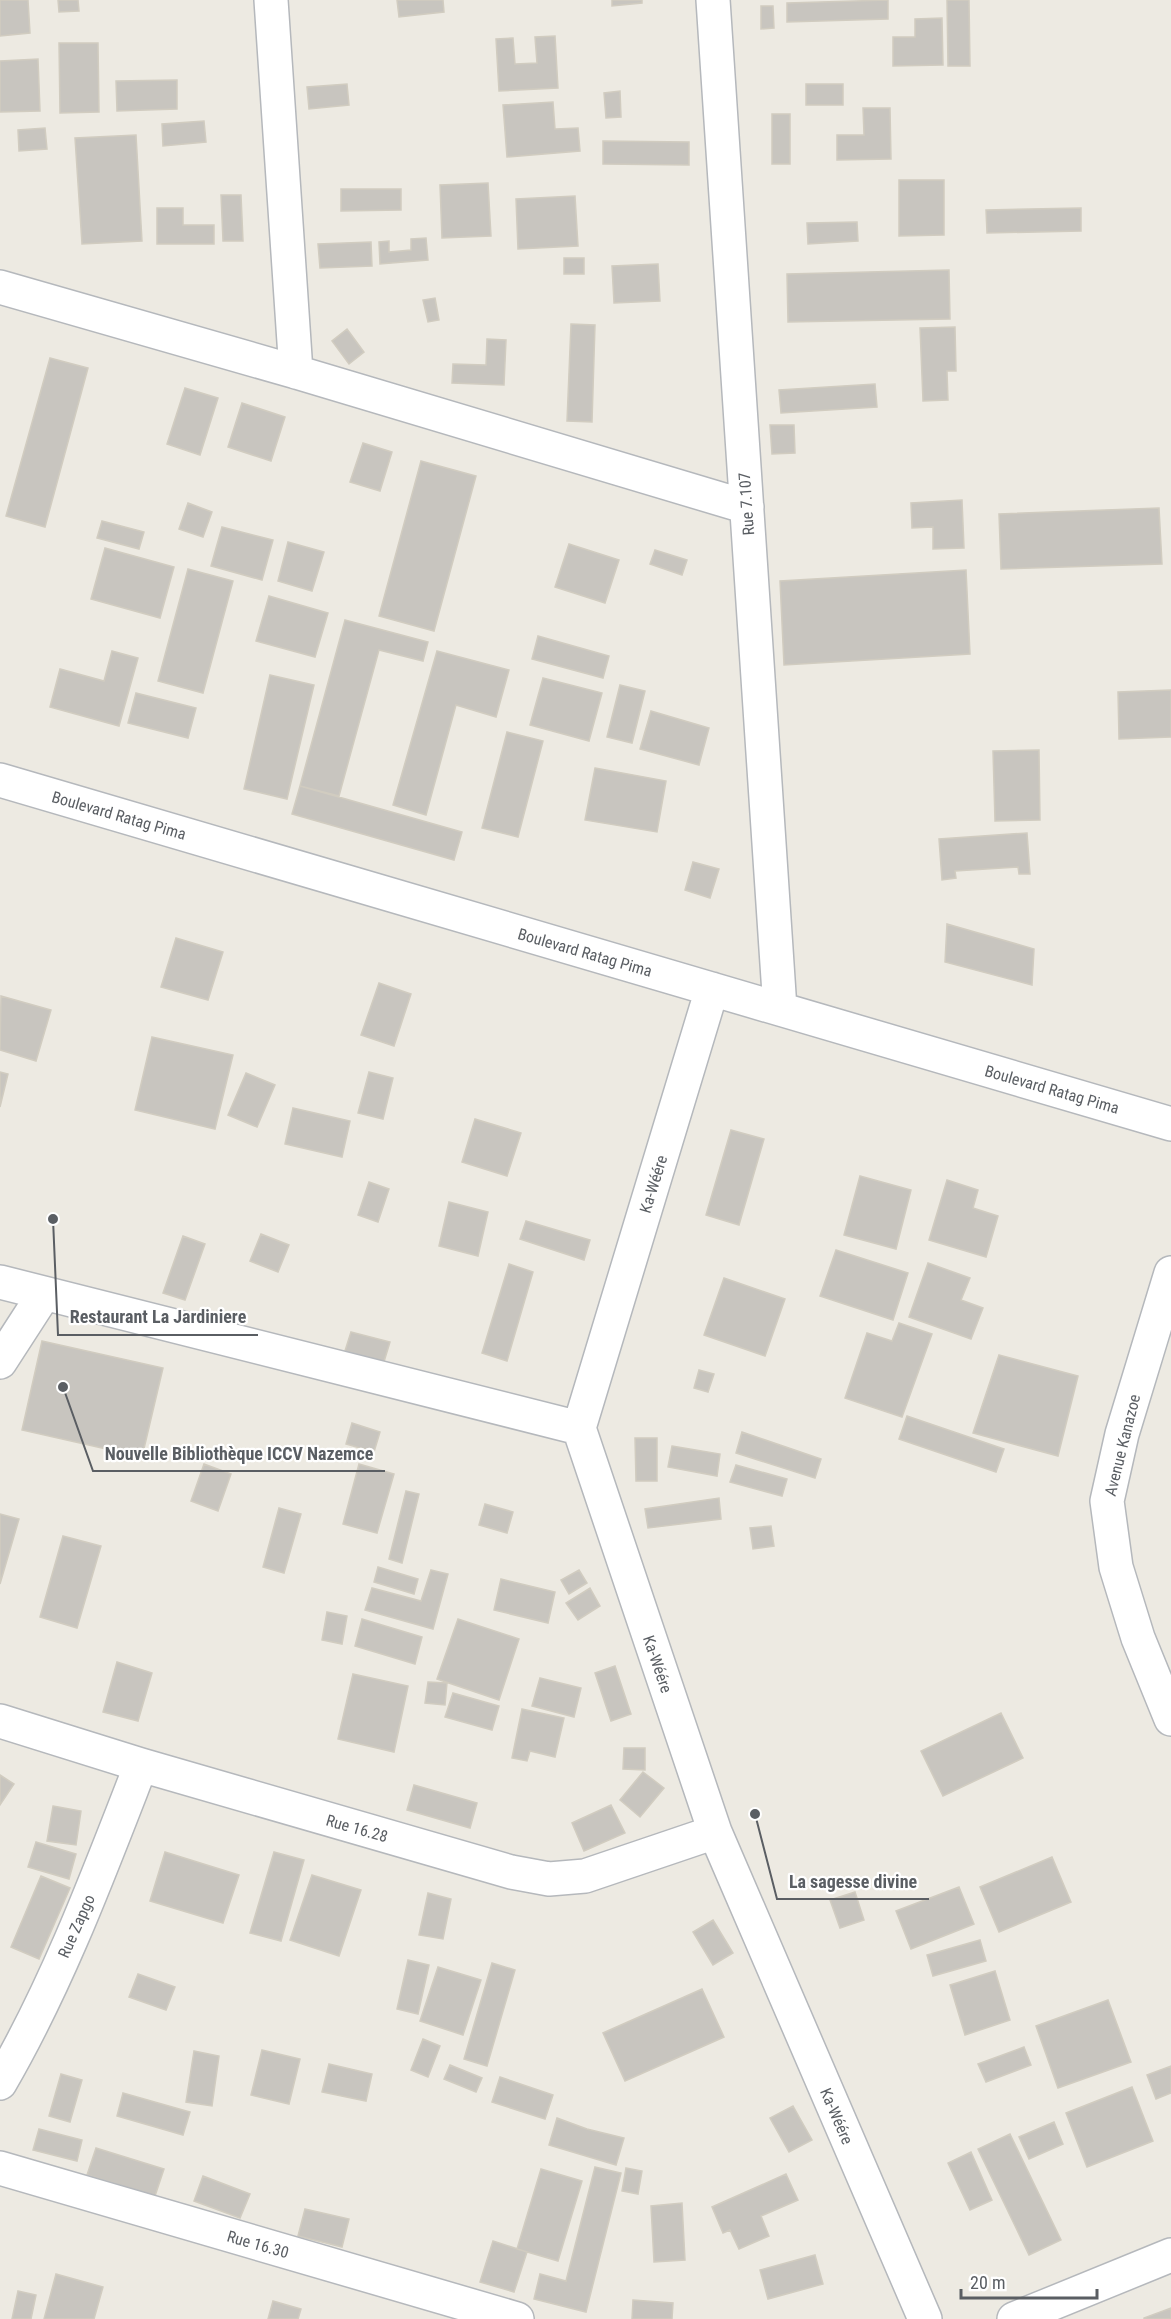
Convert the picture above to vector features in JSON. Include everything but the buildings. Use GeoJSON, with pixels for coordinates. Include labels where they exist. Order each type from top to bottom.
{"type":"FeatureCollection","features":[{"type":"Feature","properties":{"kind":"street"},"geometry":{"type":"LineString","coordinates":[[271,0],[296,372]]}},
{"type":"Feature","properties":{"kind":"street","name":"Rue 7.107"},"geometry":{"type":"LineString","coordinates":[[713,0],[780,1009]]}},
{"type":"Feature","properties":{"kind":"street"},"geometry":{"type":"LineString","coordinates":[[0,286],[747,507]]}},
{"type":"Feature","properties":{"kind":"street","name":"Boulevard Ratag Pima"},"geometry":{"type":"LineString","coordinates":[[0,780],[1171,1124]]}},
{"type":"Feature","properties":{"kind":"street","name":"Ka-Wéére"},"geometry":{"type":"LineString","coordinates":[[712,989],[579,1428],[715,1832],[925,2319]]}},
{"type":"Feature","properties":{"kind":"street","name":"Avenue Kanazoe"},"geometry":{"type":"LineString","coordinates":[[1171,1274],[1122,1434],[1107,1501],[1116,1568],[1138,1638],[1171,1719]]}},
{"type":"Feature","properties":{"kind":"street"},"geometry":{"type":"LineString","coordinates":[[0,1282],[579,1428]]}},
{"type":"Feature","properties":{"kind":"street"},"geometry":{"type":"LineString","coordinates":[[0,1362],[45,1294]]}},
{"type":"Feature","properties":{"kind":"street","name":"Rue 16.28"},"geometry":{"type":"LineString","coordinates":[[0,1721],[141,1765],[511,1872],[549,1879],[585,1876],[715,1832]]}},
{"type":"Feature","properties":{"kind":"street","name":"Rue Zapgo"},"geometry":{"type":"LineString","coordinates":[[0,2083],[19,2051],[84,1911],[141,1765]]}},
{"type":"Feature","properties":{"kind":"street","name":"Rue 16.30"},"geometry":{"type":"LineString","coordinates":[[0,2168],[517,2319]]}},
{"type":"Feature","properties":{"kind":"street"},"geometry":{"type":"LineString","coordinates":[[1014,2319],[1171,2255]]}},
{"type":"Feature","properties":{"kind":"place","name":"Restaurant La Jardiniere"},"geometry":{"type":"Point","coordinates":[53,1219]}},
{"type":"Feature","properties":{"kind":"place","name":"Nouvelle Bibliothèque ICCV Nazemce"},"geometry":{"type":"Point","coordinates":[63,1387]}},
{"type":"Feature","properties":{"kind":"place","name":"La sagesse divine"},"geometry":{"type":"Point","coordinates":[755,1814]}}]}
